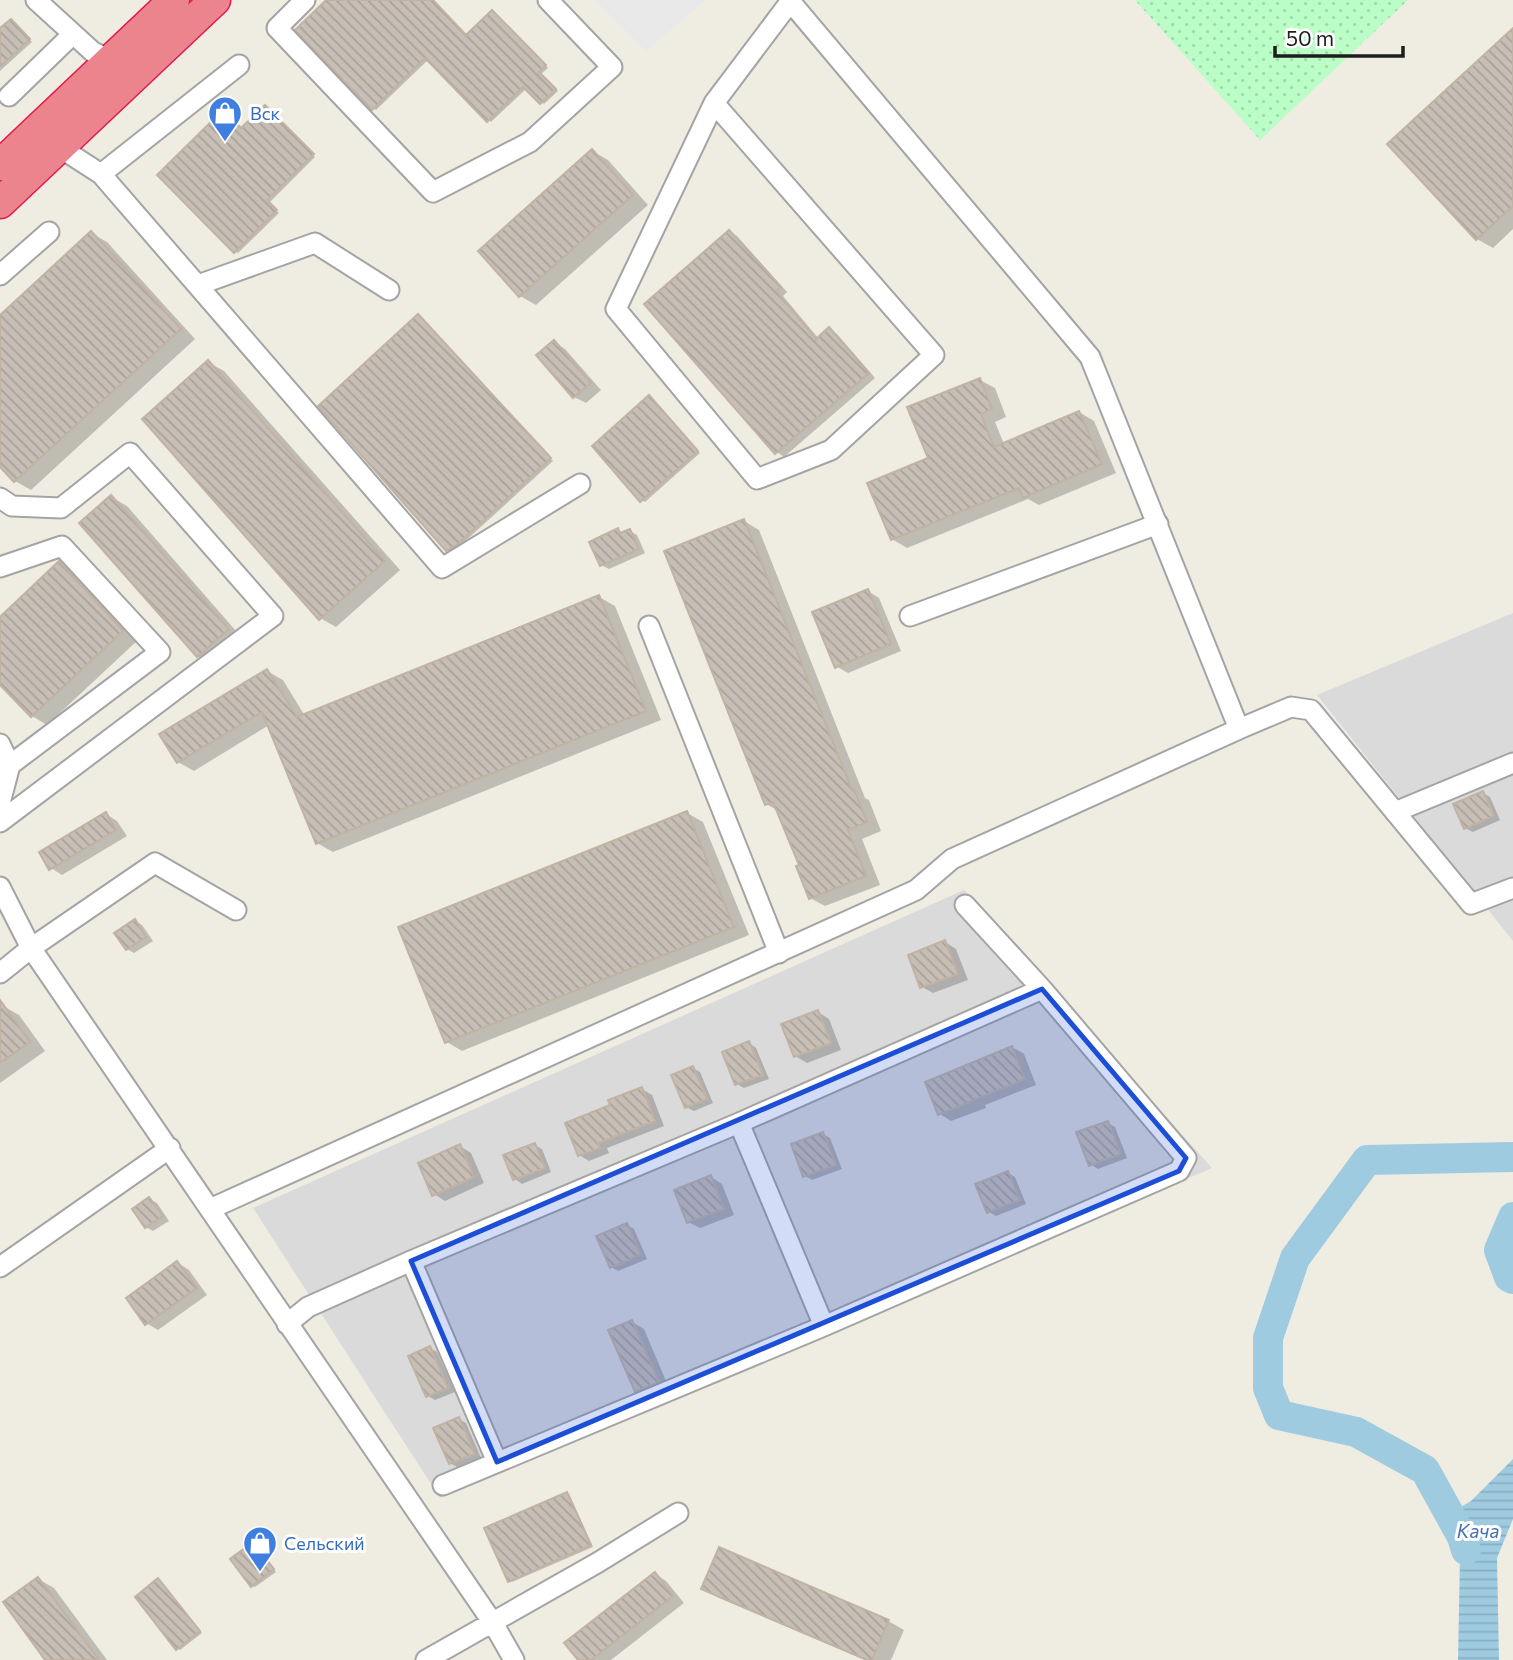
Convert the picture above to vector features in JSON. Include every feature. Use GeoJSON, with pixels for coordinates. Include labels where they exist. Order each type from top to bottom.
{"type":"FeatureCollection","features":[{"type":"Feature","properties":{"kind":"highway"},"geometry":{"type":"LineString","coordinates":[[0,165],[174,0]]}},
{"type":"Feature","properties":{"kind":"highway"},"geometry":{"type":"LineString","coordinates":[[0,203],[215,0]]}},
{"type":"Feature","properties":{"kind":"street"},"geometry":{"type":"LineString","coordinates":[[305,0],[277,28],[433,192],[530,142],[612,67],[548,0]]}},
{"type":"Feature","properties":{"kind":"street"},"geometry":{"type":"LineString","coordinates":[[39,1],[93,52],[111,60]]}},
{"type":"Feature","properties":{"kind":"street"},"geometry":{"type":"LineString","coordinates":[[714,103],[934,355],[831,450],[757,479],[616,309],[714,103],[789,1],[1090,357],[1239,729]]}},
{"type":"Feature","properties":{"kind":"street"},"geometry":{"type":"LineString","coordinates":[[9,96],[73,34]]}},
{"type":"Feature","properties":{"kind":"street"},"geometry":{"type":"LineString","coordinates":[[100,174],[239,65]]}},
{"type":"Feature","properties":{"kind":"street"},"geometry":{"type":"LineString","coordinates":[[59,147],[100,174],[442,568],[580,484]]}},
{"type":"Feature","properties":{"kind":"street"},"geometry":{"type":"LineString","coordinates":[[0,275],[49,232]]}},
{"type":"Feature","properties":{"kind":"street"},"geometry":{"type":"LineString","coordinates":[[198,285],[315,243],[389,290]]}},
{"type":"Feature","properties":{"kind":"street"},"geometry":{"type":"LineString","coordinates":[[0,498],[12,506],[61,508],[130,453],[273,616],[0,822]]}},
{"type":"Feature","properties":{"kind":"street"},"geometry":{"type":"LineString","coordinates":[[910,616],[1158,524]]}},
{"type":"Feature","properties":{"kind":"street"},"geometry":{"type":"LineString","coordinates":[[0,567],[62,546],[160,652],[10,765],[0,803]]}},
{"type":"Feature","properties":{"kind":"street"},"geometry":{"type":"LineString","coordinates":[[649,626],[779,953]]}},
{"type":"Feature","properties":{"kind":"street"},"geometry":{"type":"LineString","coordinates":[[210,1209],[916,890],[952,859],[1291,707],[1311,710],[1471,904],[1513,888]]}},
{"type":"Feature","properties":{"kind":"street"},"geometry":{"type":"LineString","coordinates":[[0,744],[10,765]]}},
{"type":"Feature","properties":{"kind":"street"},"geometry":{"type":"LineString","coordinates":[[1395,812],[1513,764]]}},
{"type":"Feature","properties":{"kind":"street"},"geometry":{"type":"LineString","coordinates":[[0,973],[31,948],[155,863],[236,910]]}},
{"type":"Feature","properties":{"kind":"street"},"geometry":{"type":"LineString","coordinates":[[0,887],[31,948],[494,1623],[514,1660]]}},
{"type":"Feature","properties":{"kind":"street"},"geometry":{"type":"LineString","coordinates":[[443,1485],[824,1326],[1179,1171],[1186,1158],[1042,989],[965,905]]}},
{"type":"Feature","properties":{"kind":"street"},"geometry":{"type":"LineString","coordinates":[[287,1324],[308,1307],[411,1261],[739,1123],[1042,989]]}},
{"type":"Feature","properties":{"kind":"street"},"geometry":{"type":"LineString","coordinates":[[739,1123],[824,1326]]}},
{"type":"Feature","properties":{"kind":"street"},"geometry":{"type":"LineString","coordinates":[[0,1267],[170,1148]]}},
{"type":"Feature","properties":{"kind":"street"},"geometry":{"type":"LineString","coordinates":[[411,1261],[497,1462]]}},
{"type":"Feature","properties":{"kind":"street"},"geometry":{"type":"LineString","coordinates":[[426,1660],[494,1623],[678,1513]]}},
{"type":"Feature","properties":{"kind":"highlighted area"},"geometry":{"type":"Polygon","coordinates":[[[1042,989],[1186,1158],[1179,1171],[497,1462],[411,1261],[1042,989]]]}},
{"type":"Feature","properties":{"kind":"shaded area"},"geometry":{"type":"Polygon","coordinates":[[[595,0],[705,0],[646,51],[595,0]]]}},
{"type":"Feature","properties":{"kind":"shaded area"},"geometry":{"type":"Polygon","coordinates":[[[1513,613],[1513,941],[1317,695],[1513,613]]]}},
{"type":"Feature","properties":{"kind":"shaded area"},"geometry":{"type":"Polygon","coordinates":[[[964,890],[1212,1168],[440,1498],[253,1208],[964,890]]]}},
{"type":"Feature","properties":{"kind":"green space"},"geometry":{"type":"Polygon","coordinates":[[[1135,0],[1408,0],[1260,140],[1135,0]]]}},
{"type":"Feature","properties":{"kind":"water","name":"Кача"},"geometry":{"type":"Polygon","coordinates":[[[1513,1459],[1513,1519],[1497,1558],[1499,1660],[1458,1660],[1460,1556],[1442,1518],[1471,1501],[1513,1459]]]}},
{"type":"Feature","properties":{"kind":"building"},"geometry":{"type":"Polygon","coordinates":[[[326,0],[433,0],[466,35],[492,10],[546,65],[539,72],[556,89],[540,104],[523,87],[487,122],[425,58],[372,110],[295,30],[326,0]]]}},
{"type":"Feature","properties":{"kind":"building"},"geometry":{"type":"Polygon","coordinates":[[[11,19],[30,39],[0,67],[0,28],[11,19]]]}},
{"type":"Feature","properties":{"kind":"building"},"geometry":{"type":"Polygon","coordinates":[[[1513,28],[1513,206],[1476,240],[1387,144],[1513,28]]]}},
{"type":"Feature","properties":{"kind":"building"},"geometry":{"type":"Polygon","coordinates":[[[265,105],[314,154],[267,200],[277,210],[234,253],[157,175],[223,110],[241,128],[265,105]]]}},
{"type":"Feature","properties":{"kind":"building"},"geometry":{"type":"Polygon","coordinates":[[[592,149],[633,195],[519,297],[478,251],[592,149]]]}},
{"type":"Feature","properties":{"kind":"building"},"geometry":{"type":"Polygon","coordinates":[[[729,230],[781,287],[776,291],[816,339],[829,327],[869,373],[775,454],[644,304],[729,230]]]}},
{"type":"Feature","properties":{"kind":"building"},"geometry":{"type":"Polygon","coordinates":[[[91,231],[181,329],[14,482],[0,467],[0,315],[91,231]]]}},
{"type":"Feature","properties":{"kind":"building"},"geometry":{"type":"Polygon","coordinates":[[[418,314],[551,458],[458,544],[446,551],[318,406],[418,314]]]}},
{"type":"Feature","properties":{"kind":"building"},"geometry":{"type":"Polygon","coordinates":[[[554,340],[591,383],[573,398],[536,355],[554,340]]]}},
{"type":"Feature","properties":{"kind":"building"},"geometry":{"type":"Polygon","coordinates":[[[208,360],[385,561],[319,620],[142,419],[208,360]]]}},
{"type":"Feature","properties":{"kind":"building"},"geometry":{"type":"Polygon","coordinates":[[[980,378],[992,409],[981,414],[994,447],[1079,411],[1102,464],[1023,498],[1019,488],[891,540],[867,483],[928,458],[907,407],[980,378]]]}},
{"type":"Feature","properties":{"kind":"building"},"geometry":{"type":"Polygon","coordinates":[[[649,395],[698,451],[640,502],[592,446],[649,395]]]}},
{"type":"Feature","properties":{"kind":"building"},"geometry":{"type":"Polygon","coordinates":[[[111,495],[229,629],[197,657],[79,523],[111,495]]]}},
{"type":"Feature","properties":{"kind":"building"},"geometry":{"type":"Polygon","coordinates":[[[744,519],[867,822],[848,830],[866,876],[809,899],[796,866],[799,865],[773,802],[765,805],[664,551],[744,519]]]}},
{"type":"Feature","properties":{"kind":"building"},"geometry":{"type":"Polygon","coordinates":[[[618,528],[620,533],[630,529],[639,549],[600,566],[589,542],[618,528]]]}},
{"type":"Feature","properties":{"kind":"building"},"geometry":{"type":"Polygon","coordinates":[[[59,561],[123,631],[31,717],[0,685],[0,617],[59,561]]]}},
{"type":"Feature","properties":{"kind":"building"},"geometry":{"type":"Polygon","coordinates":[[[868,589],[891,644],[835,668],[812,612],[868,589]]]}},
{"type":"Feature","properties":{"kind":"building"},"geometry":{"type":"Polygon","coordinates":[[[599,595],[646,711],[316,844],[262,712],[177,763],[159,734],[267,669],[297,717],[599,595]]]}},
{"type":"Feature","properties":{"kind":"building"},"geometry":{"type":"Polygon","coordinates":[[[1483,791],[1494,816],[1464,829],[1453,804],[1483,791]]]}},
{"type":"Feature","properties":{"kind":"building"},"geometry":{"type":"Polygon","coordinates":[[[687,811],[734,927],[445,1043],[398,927],[687,811]]]}},
{"type":"Feature","properties":{"kind":"building"},"geometry":{"type":"Polygon","coordinates":[[[106,812],[116,830],[49,870],[39,852],[106,812]]]}},
{"type":"Feature","properties":{"kind":"building"},"geometry":{"type":"Polygon","coordinates":[[[135,919],[146,937],[126,950],[114,933],[135,919]]]}},
{"type":"Feature","properties":{"kind":"building"},"geometry":{"type":"Polygon","coordinates":[[[945,940],[958,974],[920,988],[908,955],[945,940]]]}},
{"type":"Feature","properties":{"kind":"building"},"geometry":{"type":"Polygon","coordinates":[[[0,1000],[30,1042],[0,1063],[0,1000]]]}},
{"type":"Feature","properties":{"kind":"building"},"geometry":{"type":"Polygon","coordinates":[[[818,1010],[831,1043],[794,1057],[781,1024],[818,1010]]]}},
{"type":"Feature","properties":{"kind":"building"},"geometry":{"type":"Polygon","coordinates":[[[749,1041],[763,1075],[735,1085],[722,1052],[749,1041]]]}},
{"type":"Feature","properties":{"kind":"building"},"geometry":{"type":"Polygon","coordinates":[[[1012,1046],[1025,1079],[938,1115],[925,1082],[1012,1046]]]}},
{"type":"Feature","properties":{"kind":"building"},"geometry":{"type":"Polygon","coordinates":[[[693,1066],[707,1099],[685,1108],[671,1075],[693,1066]]]}},
{"type":"Feature","properties":{"kind":"building"},"geometry":{"type":"Polygon","coordinates":[[[642,1087],[655,1121],[598,1143],[600,1148],[578,1156],[565,1123],[610,1105],[608,1100],[642,1087]]]}},
{"type":"Feature","properties":{"kind":"building"},"geometry":{"type":"Polygon","coordinates":[[[1108,1121],[1121,1154],[1089,1166],[1076,1132],[1108,1121]]]}},
{"type":"Feature","properties":{"kind":"building"},"geometry":{"type":"Polygon","coordinates":[[[823,1132],[836,1165],[803,1177],[791,1144],[823,1132]]]}},
{"type":"Feature","properties":{"kind":"building"},"geometry":{"type":"Polygon","coordinates":[[[535,1143],[545,1168],[513,1180],[503,1155],[535,1143]]]}},
{"type":"Feature","properties":{"kind":"building"},"geometry":{"type":"Polygon","coordinates":[[[460,1144],[474,1177],[432,1196],[418,1163],[460,1144]]]}},
{"type":"Feature","properties":{"kind":"building"},"geometry":{"type":"Polygon","coordinates":[[[1008,1171],[1020,1200],[987,1213],[975,1184],[1008,1171]]]}},
{"type":"Feature","properties":{"kind":"building"},"geometry":{"type":"Polygon","coordinates":[[[711,1175],[724,1209],[687,1223],[674,1190],[711,1175]]]}},
{"type":"Feature","properties":{"kind":"building"},"geometry":{"type":"Polygon","coordinates":[[[149,1197],[163,1216],[145,1228],[132,1209],[149,1197]]]}},
{"type":"Feature","properties":{"kind":"building"},"geometry":{"type":"Polygon","coordinates":[[[627,1223],[641,1255],[610,1268],[596,1236],[627,1223]]]}},
{"type":"Feature","properties":{"kind":"building"},"geometry":{"type":"Polygon","coordinates":[[[177,1261],[197,1288],[145,1325],[126,1298],[177,1261]]]}},
{"type":"Feature","properties":{"kind":"building"},"geometry":{"type":"Polygon","coordinates":[[[632,1320],[659,1382],[635,1392],[608,1330],[632,1320]]]}},
{"type":"Feature","properties":{"kind":"building"},"geometry":{"type":"Polygon","coordinates":[[[430,1346],[448,1388],[426,1397],[408,1356],[430,1346]]]}},
{"type":"Feature","properties":{"kind":"building"},"geometry":{"type":"Polygon","coordinates":[[[459,1417],[475,1454],[449,1464],[433,1428],[459,1417]]]}},
{"type":"Feature","properties":{"kind":"building"},"geometry":{"type":"Polygon","coordinates":[[[567,1492],[591,1545],[508,1582],[484,1528],[567,1492]]]}},
{"type":"Feature","properties":{"kind":"building"},"geometry":{"type":"Polygon","coordinates":[[[253,1542],[274,1569],[251,1587],[230,1559],[253,1542]]]}},
{"type":"Feature","properties":{"kind":"building"},"geometry":{"type":"Polygon","coordinates":[[[719,1547],[889,1620],[872,1660],[701,1589],[719,1547]]]}},
{"type":"Feature","properties":{"kind":"building"},"geometry":{"type":"Polygon","coordinates":[[[655,1572],[673,1596],[591,1660],[578,1660],[564,1643],[655,1572]]]}},
{"type":"Feature","properties":{"kind":"building"},"geometry":{"type":"Polygon","coordinates":[[[38,1577],[99,1660],[45,1660],[3,1602],[38,1577]]]}},
{"type":"Feature","properties":{"kind":"building"},"geometry":{"type":"Polygon","coordinates":[[[158,1578],[200,1631],[176,1650],[135,1597],[158,1578]]]}},
{"type":"Feature","properties":{"kind":"waterway","name":"Кача"},"geometry":{"type":"LineString","coordinates":[[1466,1550],[1462,1537],[1425,1470],[1356,1432],[1279,1415],[1268,1388],[1268,1338],[1295,1258],[1367,1160],[1513,1157]]}},
{"type":"Feature","properties":{"kind":"waterway","name":"Кача"},"geometry":{"type":"LineString","coordinates":[[1513,1217],[1499,1250],[1509,1277],[1513,1279]]}},
{"type":"Feature","properties":{"kind":"place","name":"Вск"},"geometry":{"type":"Point","coordinates":[225,143]}},
{"type":"Feature","properties":{"kind":"place","name":"Сельский"},"geometry":{"type":"Point","coordinates":[260,1573]}}]}
